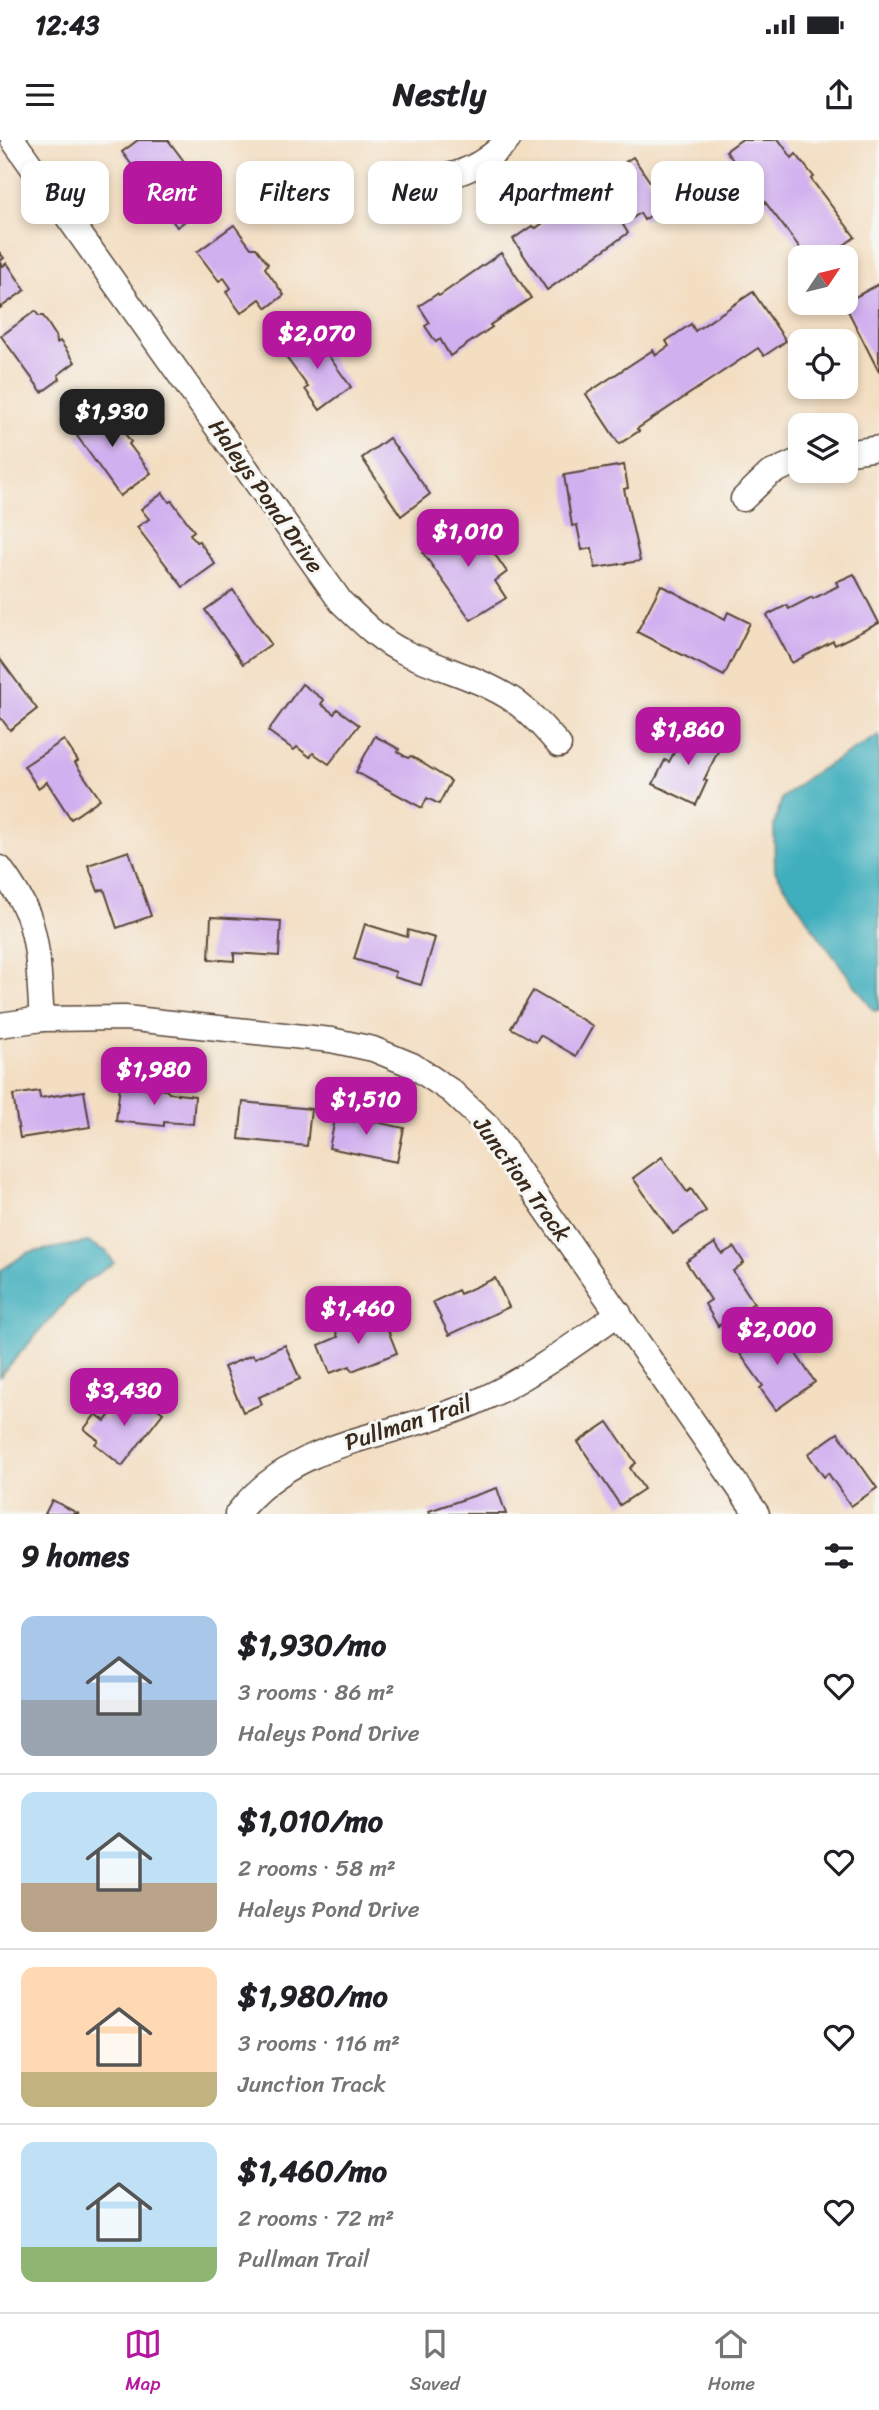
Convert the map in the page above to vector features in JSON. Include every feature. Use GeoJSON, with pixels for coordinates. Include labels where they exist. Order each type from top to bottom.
{"type":"FeatureCollection","features":[{"type":"Feature","properties":{"kind":"street","name":"Haleys Pond Drive"},"geometry":{"type":"LineString","coordinates":[[13,140],[341,602],[371,631],[402,651],[483,684],[512,700],[538,720],[559,745]]}},
{"type":"Feature","properties":{"kind":"street"},"geometry":{"type":"LineString","coordinates":[[462,172],[476,165],[508,140]]}},
{"type":"Feature","properties":{"kind":"street"},"geometry":{"type":"LineString","coordinates":[[858,451],[879,448]]}},
{"type":"Feature","properties":{"kind":"street"},"geometry":{"type":"LineString","coordinates":[[743,499],[769,474],[788,465]]}},
{"type":"Feature","properties":{"kind":"street"},"geometry":{"type":"LineString","coordinates":[[0,868],[18,893],[35,940],[42,1019]]}},
{"type":"Feature","properties":{"kind":"street","name":"Junction Track"},"geometry":{"type":"LineString","coordinates":[[0,1026],[42,1019],[125,1018],[331,1040],[373,1049],[412,1065],[451,1091],[488,1126],[757,1514]]}},
{"type":"Feature","properties":{"kind":"street","name":"Pullman Trail"},"geometry":{"type":"LineString","coordinates":[[237,1514],[262,1487],[289,1467],[325,1449],[421,1423],[483,1399],[542,1366],[619,1313]]}},
{"type":"Feature","properties":{"kind":"water"},"geometry":{"type":"Polygon","coordinates":[[[879,735],[879,1010],[874,1011],[775,871],[774,826],[782,798],[808,777],[879,735]]]}},
{"type":"Feature","properties":{"kind":"water"},"geometry":{"type":"Polygon","coordinates":[[[88,1242],[106,1251],[114,1263],[79,1286],[0,1376],[0,1271],[27,1253],[88,1242]]]}},
{"type":"Feature","properties":{"kind":"building"},"geometry":{"type":"Polygon","coordinates":[[[138,140],[168,140],[184,161],[129,161],[122,152],[138,140]]]}},
{"type":"Feature","properties":{"kind":"building"},"geometry":{"type":"Polygon","coordinates":[[[741,140],[779,140],[792,158],[796,154],[814,177],[811,179],[855,237],[844,245],[798,245],[764,201],[764,161],[734,161],[726,151],[741,140]]]}},
{"type":"Feature","properties":{"kind":"building"},"geometry":{"type":"Polygon","coordinates":[[[637,163],[651,183],[651,215],[644,220],[640,213],[637,215],[637,163]]]}},
{"type":"Feature","properties":{"kind":"building"},"geometry":{"type":"Polygon","coordinates":[[[542,224],[624,224],[628,233],[547,290],[513,239],[532,226],[536,228],[542,224]]]}},
{"type":"Feature","properties":{"kind":"building"},"geometry":{"type":"Polygon","coordinates":[[[234,225],[251,248],[256,248],[268,264],[265,268],[284,295],[267,308],[260,299],[241,313],[226,292],[231,288],[224,278],[219,281],[197,252],[234,225]]]}},
{"type":"Feature","properties":{"kind":"building"},"geometry":{"type":"Polygon","coordinates":[[[501,253],[531,298],[450,356],[440,339],[436,342],[425,326],[430,323],[419,306],[437,294],[439,296],[501,253]]]}},
{"type":"Feature","properties":{"kind":"building"},"geometry":{"type":"Polygon","coordinates":[[[0,261],[3,266],[7,263],[25,290],[0,308],[0,261]]]}},
{"type":"Feature","properties":{"kind":"building"},"geometry":{"type":"Polygon","coordinates":[[[879,284],[879,372],[850,315],[858,315],[858,295],[879,284]]]}},
{"type":"Feature","properties":{"kind":"building"},"geometry":{"type":"Polygon","coordinates":[[[753,292],[786,341],[764,356],[758,348],[637,429],[639,431],[619,444],[586,394],[653,350],[656,355],[669,346],[666,341],[691,324],[695,331],[753,292]]]}},
{"type":"Feature","properties":{"kind":"building"},"geometry":{"type":"Polygon","coordinates":[[[35,311],[39,316],[43,316],[56,336],[57,343],[60,341],[75,362],[58,375],[60,379],[42,392],[1,336],[35,311]]]}},
{"type":"Feature","properties":{"kind":"building"},"geometry":{"type":"Polygon","coordinates":[[[312,333],[351,387],[320,410],[305,389],[308,387],[283,353],[312,333]]]}},
{"type":"Feature","properties":{"kind":"building"},"geometry":{"type":"Polygon","coordinates":[[[100,402],[108,412],[112,409],[124,426],[121,428],[131,442],[129,444],[151,473],[120,496],[77,436],[86,429],[79,418],[100,402]]]}},
{"type":"Feature","properties":{"kind":"building"},"geometry":{"type":"Polygon","coordinates":[[[389,438],[430,494],[401,516],[362,458],[389,438]]]}},
{"type":"Feature","properties":{"kind":"building"},"geometry":{"type":"Polygon","coordinates":[[[624,465],[628,488],[624,489],[640,561],[595,568],[592,548],[582,550],[577,525],[572,526],[564,475],[624,465]]]}},
{"type":"Feature","properties":{"kind":"building"},"geometry":{"type":"Polygon","coordinates":[[[163,493],[194,531],[190,534],[196,542],[199,541],[215,564],[183,587],[137,527],[149,519],[141,509],[163,493]]]}},
{"type":"Feature","properties":{"kind":"building"},"geometry":{"type":"Polygon","coordinates":[[[469,517],[507,572],[495,581],[506,598],[471,620],[423,553],[469,517]]]}},
{"type":"Feature","properties":{"kind":"building"},"geometry":{"type":"Polygon","coordinates":[[[854,574],[879,623],[835,645],[833,641],[792,663],[767,615],[787,605],[789,609],[812,597],[813,599],[838,586],[836,582],[854,574]]]}},
{"type":"Feature","properties":{"kind":"building"},"geometry":{"type":"Polygon","coordinates":[[[661,585],[725,619],[728,612],[750,623],[724,676],[637,632],[661,585]]]}},
{"type":"Feature","properties":{"kind":"building"},"geometry":{"type":"Polygon","coordinates":[[[233,590],[271,644],[243,664],[205,610],[233,590]]]}},
{"type":"Feature","properties":{"kind":"building"},"geometry":{"type":"Polygon","coordinates":[[[0,659],[37,709],[10,730],[0,717],[0,659]]]}},
{"type":"Feature","properties":{"kind":"building"},"geometry":{"type":"Polygon","coordinates":[[[302,684],[324,700],[321,704],[334,714],[337,709],[359,725],[329,764],[313,753],[310,757],[297,747],[294,750],[268,731],[302,684]]]}},
{"type":"Feature","properties":{"kind":"building"},"geometry":{"type":"Polygon","coordinates":[[[687,728],[721,745],[704,780],[707,781],[696,805],[653,784],[665,760],[669,762],[687,728]]]}},
{"type":"Feature","properties":{"kind":"building"},"geometry":{"type":"Polygon","coordinates":[[[375,736],[399,749],[398,752],[408,758],[411,756],[451,781],[439,804],[427,798],[422,808],[356,772],[375,736]]]}},
{"type":"Feature","properties":{"kind":"building"},"geometry":{"type":"Polygon","coordinates":[[[64,740],[78,761],[75,763],[100,799],[71,819],[47,782],[38,788],[24,766],[64,740]]]}},
{"type":"Feature","properties":{"kind":"building"},"geometry":{"type":"Polygon","coordinates":[[[129,851],[151,916],[117,928],[104,889],[98,891],[88,865],[129,851]]]}},
{"type":"Feature","properties":{"kind":"building"},"geometry":{"type":"Polygon","coordinates":[[[211,917],[281,921],[279,956],[234,953],[234,961],[209,959],[211,917]]]}},
{"type":"Feature","properties":{"kind":"building"},"geometry":{"type":"Polygon","coordinates":[[[365,924],[407,937],[408,930],[435,938],[421,985],[394,977],[396,972],[354,959],[365,924]]]}},
{"type":"Feature","properties":{"kind":"building"},"geometry":{"type":"Polygon","coordinates":[[[533,991],[593,1026],[576,1056],[540,1035],[536,1042],[511,1028],[533,991]]]}},
{"type":"Feature","properties":{"kind":"building"},"geometry":{"type":"Polygon","coordinates":[[[120,1085],[195,1096],[193,1124],[164,1122],[164,1126],[116,1121],[120,1085]]]}},
{"type":"Feature","properties":{"kind":"building"},"geometry":{"type":"Polygon","coordinates":[[[39,1091],[40,1098],[84,1091],[90,1127],[20,1138],[13,1095],[39,1091]]]}},
{"type":"Feature","properties":{"kind":"building"},"geometry":{"type":"Polygon","coordinates":[[[243,1102],[311,1109],[307,1146],[239,1139],[243,1102]]]}},
{"type":"Feature","properties":{"kind":"building"},"geometry":{"type":"Polygon","coordinates":[[[337,1111],[404,1128],[397,1162],[329,1148],[337,1111]]]}},
{"type":"Feature","properties":{"kind":"building"},"geometry":{"type":"Polygon","coordinates":[[[662,1157],[687,1192],[691,1189],[706,1211],[673,1234],[633,1178],[662,1157]]]}},
{"type":"Feature","properties":{"kind":"building"},"geometry":{"type":"Polygon","coordinates":[[[715,1243],[722,1254],[734,1247],[744,1263],[733,1271],[754,1303],[718,1326],[705,1304],[711,1300],[686,1262],[715,1243]]]}},
{"type":"Feature","properties":{"kind":"building"},"geometry":{"type":"Polygon","coordinates":[[[495,1278],[509,1307],[449,1335],[433,1302],[458,1290],[460,1294],[495,1278]]]}},
{"type":"Feature","properties":{"kind":"building"},"geometry":{"type":"Polygon","coordinates":[[[352,1319],[357,1330],[384,1320],[397,1353],[352,1371],[350,1366],[330,1373],[319,1345],[338,1337],[334,1326],[352,1319]]]}},
{"type":"Feature","properties":{"kind":"building"},"geometry":{"type":"Polygon","coordinates":[[[769,1330],[777,1340],[788,1332],[801,1350],[796,1354],[815,1382],[776,1410],[738,1351],[769,1330]]]}},
{"type":"Feature","properties":{"kind":"building"},"geometry":{"type":"Polygon","coordinates":[[[285,1345],[300,1379],[259,1397],[262,1404],[243,1412],[224,1367],[285,1345]]]}},
{"type":"Feature","properties":{"kind":"building"},"geometry":{"type":"Polygon","coordinates":[[[135,1391],[163,1413],[122,1466],[95,1444],[98,1440],[84,1429],[96,1414],[105,1421],[118,1404],[123,1407],[135,1391]]]}},
{"type":"Feature","properties":{"kind":"building"},"geometry":{"type":"Polygon","coordinates":[[[608,1422],[636,1463],[630,1468],[644,1489],[620,1505],[578,1442],[608,1422]]]}},
{"type":"Feature","properties":{"kind":"building"},"geometry":{"type":"Polygon","coordinates":[[[838,1433],[877,1488],[851,1506],[828,1473],[824,1477],[808,1454],[838,1433]]]}},
{"type":"Feature","properties":{"kind":"building"},"geometry":{"type":"Polygon","coordinates":[[[497,1488],[506,1514],[430,1514],[429,1511],[497,1488]]]}},
{"type":"Feature","properties":{"kind":"building"},"geometry":{"type":"Polygon","coordinates":[[[52,1500],[79,1514],[45,1514],[52,1500]]]}}]}
